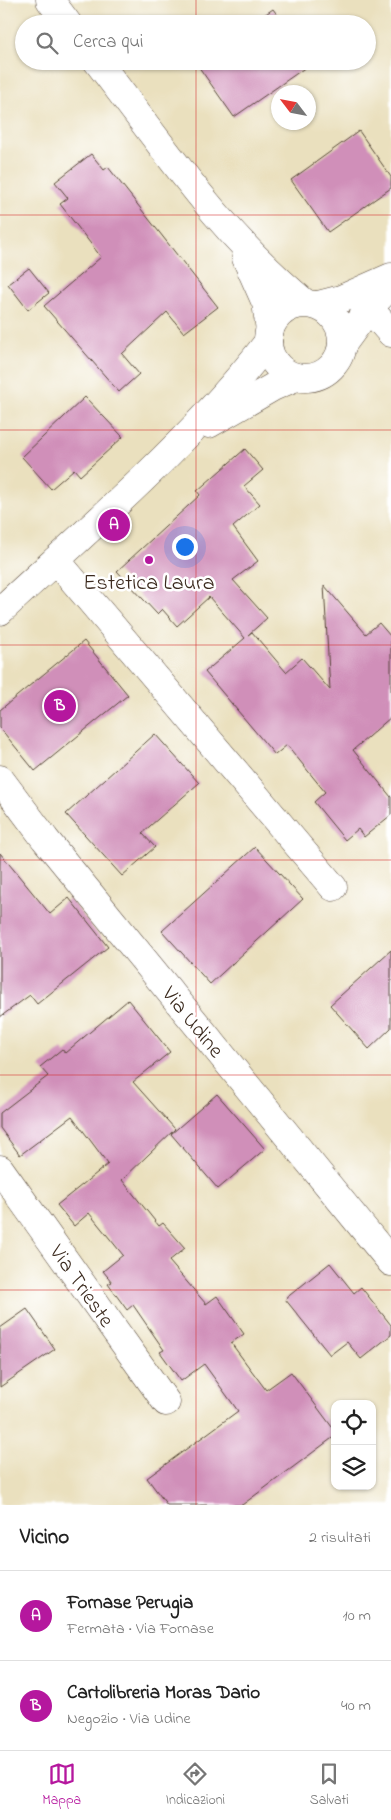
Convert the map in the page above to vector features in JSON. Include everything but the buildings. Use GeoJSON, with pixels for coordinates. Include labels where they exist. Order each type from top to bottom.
{"type":"FeatureCollection","features":[{"type":"Feature","properties":{"kind":"street"},"geometry":{"type":"LineString","coordinates":[[50,0],[61,15]]}},
{"type":"Feature","properties":{"kind":"street"},"geometry":{"type":"LineString","coordinates":[[104,70],[235,236],[276,279],[312,304],[329,311],[337,320],[342,332],[342,345],[339,357],[331,367],[321,374],[309,378],[296,377],[285,372],[276,363],[269,336],[266,303],[235,236]]}},
{"type":"Feature","properties":{"kind":"street"},"geometry":{"type":"LineString","coordinates":[[0,611],[186,437],[241,376],[269,336],[282,311],[293,305],[341,299],[391,277]]}},
{"type":"Feature","properties":{"kind":"street"},"geometry":{"type":"LineString","coordinates":[[342,345],[369,308],[391,285]]}},
{"type":"Feature","properties":{"kind":"street"},"geometry":{"type":"LineString","coordinates":[[369,308],[391,333]]}},
{"type":"Feature","properties":{"kind":"street"},"geometry":{"type":"LineString","coordinates":[[186,437],[273,387],[296,377]]}},
{"type":"Feature","properties":{"kind":"street"},"geometry":{"type":"LineString","coordinates":[[56,560],[79,590],[333,887]]}},
{"type":"Feature","properties":{"kind":"street","name":"Via Udine"},"geometry":{"type":"LineString","coordinates":[[0,780],[45,839],[391,1262]]}},
{"type":"Feature","properties":{"kind":"street","name":"Via Trieste"},"geometry":{"type":"LineString","coordinates":[[0,1169],[166,1402]]}},
{"type":"Feature","properties":{"kind":"place","name":"Fornase Perugia"},"geometry":{"type":"Point","coordinates":[114,525]}},
{"type":"Feature","properties":{"kind":"place","name":"Estetica Laura"},"geometry":{"type":"Point","coordinates":[149,560]}},
{"type":"Feature","properties":{"kind":"place","name":"Cartolibreria Moras Dario"},"geometry":{"type":"Point","coordinates":[60,706]}}]}
